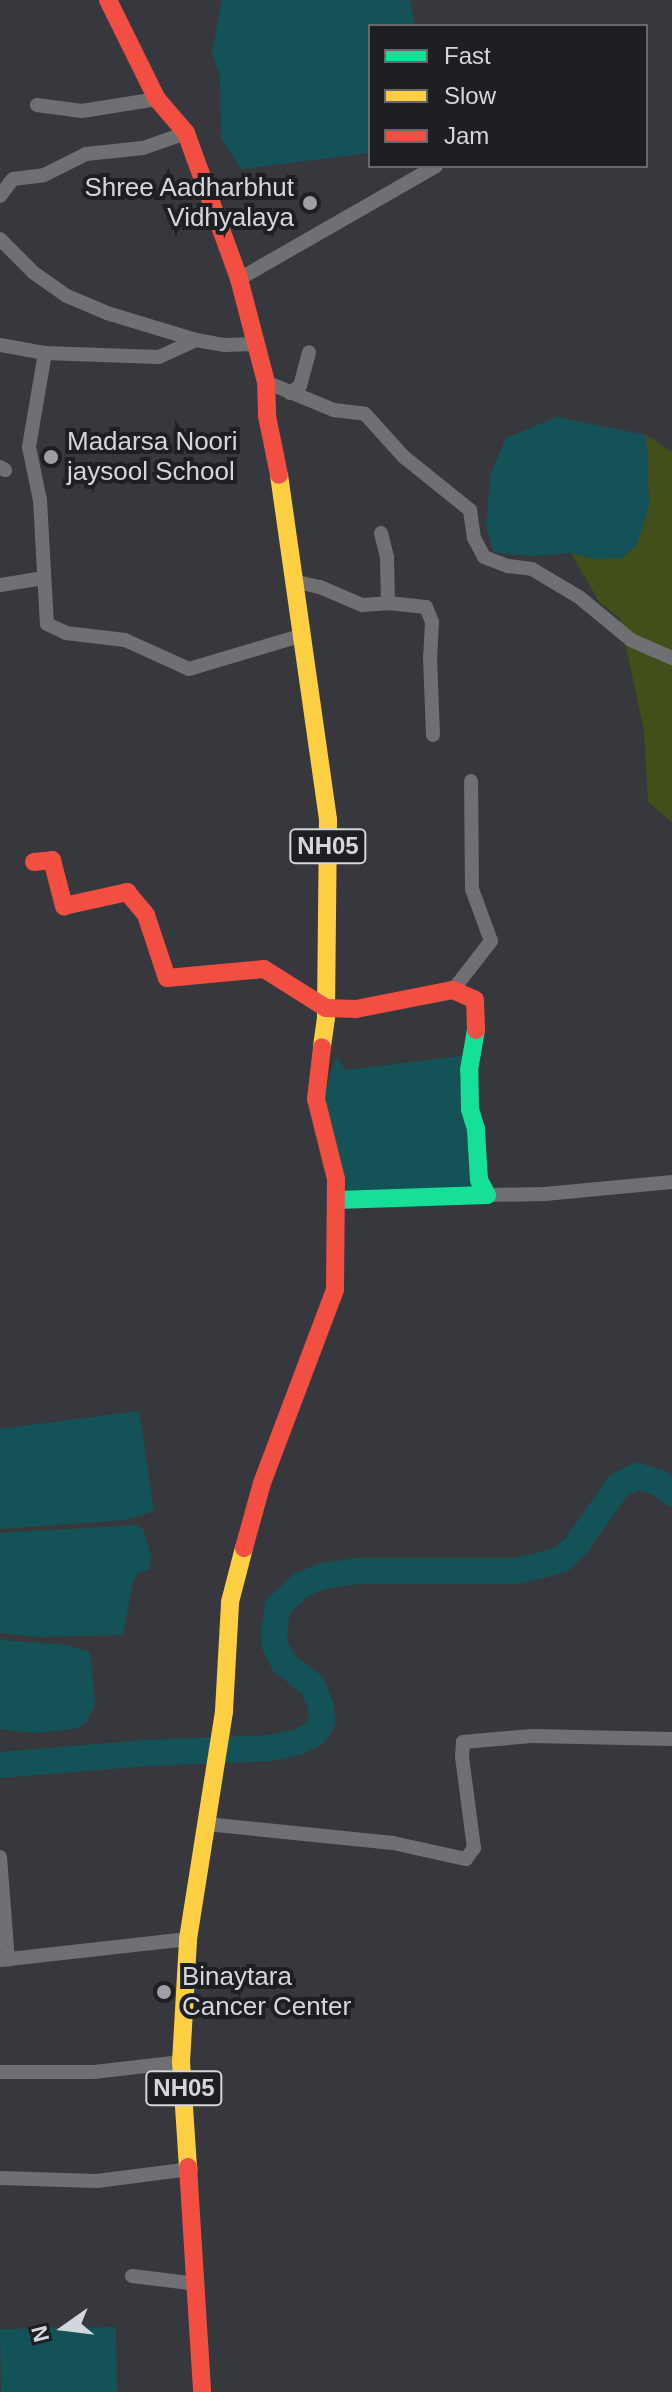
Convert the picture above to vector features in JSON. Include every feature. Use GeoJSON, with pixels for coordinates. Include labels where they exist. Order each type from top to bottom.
{"type":"FeatureCollection","features":[{"type":"Feature","properties":{"kind":"main road","name":"NH05"},"geometry":{"type":"LineString","coordinates":[[108,0],[157,99],[186,133],[239,279],[266,382],[267,416],[285,503],[300,636],[328,820],[326,1008],[316,1099],[336,1179],[335,1290],[262,1483],[230,1602],[224,1711],[188,1939],[181,2062],[191,2169],[202,2392]]}},
{"type":"Feature","properties":{"kind":"main road"},"geometry":{"type":"LineString","coordinates":[[34,862],[52,860],[64,906],[127,892],[146,915],[167,978],[264,969],[326,1008],[356,1009],[453,990],[475,1000],[478,1020],[469,1070],[470,1109],[476,1129],[479,1180],[487,1195],[336,1200]]}},
{"type":"Feature","properties":{"kind":"street"},"geometry":{"type":"LineString","coordinates":[[37,105],[82,111],[157,99]]}},
{"type":"Feature","properties":{"kind":"street"},"geometry":{"type":"LineString","coordinates":[[0,196],[13,179],[44,175],[86,154],[143,148],[186,133]]}},
{"type":"Feature","properties":{"kind":"street"},"geometry":{"type":"LineString","coordinates":[[239,279],[299,241],[432,168]]}},
{"type":"Feature","properties":{"kind":"street"},"geometry":{"type":"LineString","coordinates":[[0,239],[34,273],[67,296],[107,313],[196,340],[225,345],[255,344]]}},
{"type":"Feature","properties":{"kind":"street"},"geometry":{"type":"LineString","coordinates":[[0,345],[45,353],[159,357],[196,340]]}},
{"type":"Feature","properties":{"kind":"street"},"geometry":{"type":"LineString","coordinates":[[290,393],[300,386],[309,352]]}},
{"type":"Feature","properties":{"kind":"street"},"geometry":{"type":"LineString","coordinates":[[45,353],[29,447],[40,500],[47,624],[66,633],[125,640],[189,669],[300,636]]}},
{"type":"Feature","properties":{"kind":"street"},"geometry":{"type":"LineString","coordinates":[[266,382],[290,393],[302,394],[334,410],[365,414],[404,457],[470,510],[474,538],[484,557],[508,566],[532,569],[579,597],[631,640],[672,658]]}},
{"type":"Feature","properties":{"kind":"street"},"geometry":{"type":"LineString","coordinates":[[381,533],[387,557],[388,603]]}},
{"type":"Feature","properties":{"kind":"street"},"geometry":{"type":"LineString","coordinates":[[0,585],[43,578]]}},
{"type":"Feature","properties":{"kind":"street"},"geometry":{"type":"LineString","coordinates":[[293,581],[320,587],[362,605],[388,603],[426,607],[432,622],[430,670],[433,735]]}},
{"type":"Feature","properties":{"kind":"street"},"geometry":{"type":"LineString","coordinates":[[453,990],[491,941],[472,889],[471,781]]}},
{"type":"Feature","properties":{"kind":"street"},"geometry":{"type":"LineString","coordinates":[[487,1195],[545,1194],[672,1182]]}},
{"type":"Feature","properties":{"kind":"street"},"geometry":{"type":"LineString","coordinates":[[206,1824],[393,1843],[466,1859],[474,1848],[462,1757],[463,1742],[542,1736],[672,1739]]}},
{"type":"Feature","properties":{"kind":"street"},"geometry":{"type":"LineString","coordinates":[[0,1857],[4,1960],[188,1939]]}},
{"type":"Feature","properties":{"kind":"street"},"geometry":{"type":"LineString","coordinates":[[0,2072],[94,2072],[181,2062]]}},
{"type":"Feature","properties":{"kind":"street"},"geometry":{"type":"LineString","coordinates":[[0,2178],[97,2181],[191,2169]]}},
{"type":"Feature","properties":{"kind":"street"},"geometry":{"type":"LineString","coordinates":[[132,2276],[198,2284]]}},
{"type":"Feature","properties":{"kind":"green space"},"geometry":{"type":"Polygon","coordinates":[[[646,435],[672,452],[672,822],[648,802],[644,731],[620,618],[600,603],[571,553],[595,559],[649,506],[646,435]]]}},
{"type":"Feature","properties":{"kind":"water"},"geometry":{"type":"Polygon","coordinates":[[[222,0],[410,0],[415,24],[368,24],[368,153],[241,169],[221,138],[220,77],[212,52],[222,0]]]}},
{"type":"Feature","properties":{"kind":"water"},"geometry":{"type":"Polygon","coordinates":[[[557,417],[646,435],[649,506],[637,545],[622,558],[595,559],[571,553],[530,556],[493,552],[486,523],[491,473],[506,438],[557,417]]]}},
{"type":"Feature","properties":{"kind":"water"},"geometry":{"type":"Polygon","coordinates":[[[469,1055],[475,1188],[361,1196],[347,1190],[342,1184],[320,1107],[336,1057],[346,1070],[469,1055]]]}},
{"type":"Feature","properties":{"kind":"water"},"geometry":{"type":"Polygon","coordinates":[[[139,1411],[154,1511],[125,1520],[0,1529],[0,1429],[139,1411]]]}},
{"type":"Feature","properties":{"kind":"water"},"geometry":{"type":"Polygon","coordinates":[[[136,1525],[143,1529],[151,1555],[149,1569],[137,1574],[133,1582],[123,1635],[41,1637],[0,1633],[0,1533],[136,1525]]]}},
{"type":"Feature","properties":{"kind":"water"},"geometry":{"type":"Polygon","coordinates":[[[0,1640],[66,1645],[90,1652],[95,1704],[86,1723],[75,1729],[34,1733],[0,1729],[0,1640]]]}},
{"type":"Feature","properties":{"kind":"water"},"geometry":{"type":"Polygon","coordinates":[[[116,2327],[117,2392],[1,2392],[0,2329],[116,2327]]]}},
{"type":"Feature","properties":{"kind":"waterway"},"geometry":{"type":"LineString","coordinates":[[0,1765],[147,1753],[270,1748],[298,1742],[314,1734],[322,1722],[321,1706],[312,1685],[284,1663],[275,1645],[274,1631],[278,1607],[301,1585],[323,1576],[358,1571],[515,1571],[539,1566],[562,1559],[576,1546],[618,1486],[637,1476],[660,1483],[672,1493]]}},
{"type":"Feature","properties":{"kind":"traffic: fast"},"geometry":{"type":"LineString","coordinates":[[336,1200],[487,1195],[479,1180],[476,1129],[470,1109],[469,1070],[476,1030]]}},
{"type":"Feature","properties":{"kind":"traffic: slow"},"geometry":{"type":"LineString","coordinates":[[279,475],[328,820],[326,1018],[322,1047]]}},
{"type":"Feature","properties":{"kind":"traffic: slow"},"geometry":{"type":"LineString","coordinates":[[188,2167],[181,2062],[188,1939],[224,1711],[230,1602],[244,1548]]}},
{"type":"Feature","properties":{"kind":"traffic: jam"},"geometry":{"type":"LineString","coordinates":[[108,0],[157,99],[186,133],[239,279],[266,382],[267,416],[279,475]]}},
{"type":"Feature","properties":{"kind":"traffic: jam"},"geometry":{"type":"LineString","coordinates":[[34,862],[52,860],[64,906],[127,892],[146,915],[167,978],[264,969],[326,1008],[356,1009],[453,990],[475,1000],[476,1030]]}},
{"type":"Feature","properties":{"kind":"traffic: jam"},"geometry":{"type":"LineString","coordinates":[[244,1548],[262,1483],[335,1290],[336,1179],[316,1099],[322,1047]]}},
{"type":"Feature","properties":{"kind":"traffic: jam"},"geometry":{"type":"LineString","coordinates":[[188,2167],[202,2392]]}},
{"type":"Feature","properties":{"kind":"place","name":"Shree Aadharbhut Vidhyalaya"},"geometry":{"type":"Point","coordinates":[310,203]}},
{"type":"Feature","properties":{"kind":"place","name":"Madarsa Noori jaysool School"},"geometry":{"type":"Point","coordinates":[51,457]}},
{"type":"Feature","properties":{"kind":"place","name":"Binaytara Cancer Center"},"geometry":{"type":"Point","coordinates":[164,1992]}}]}
